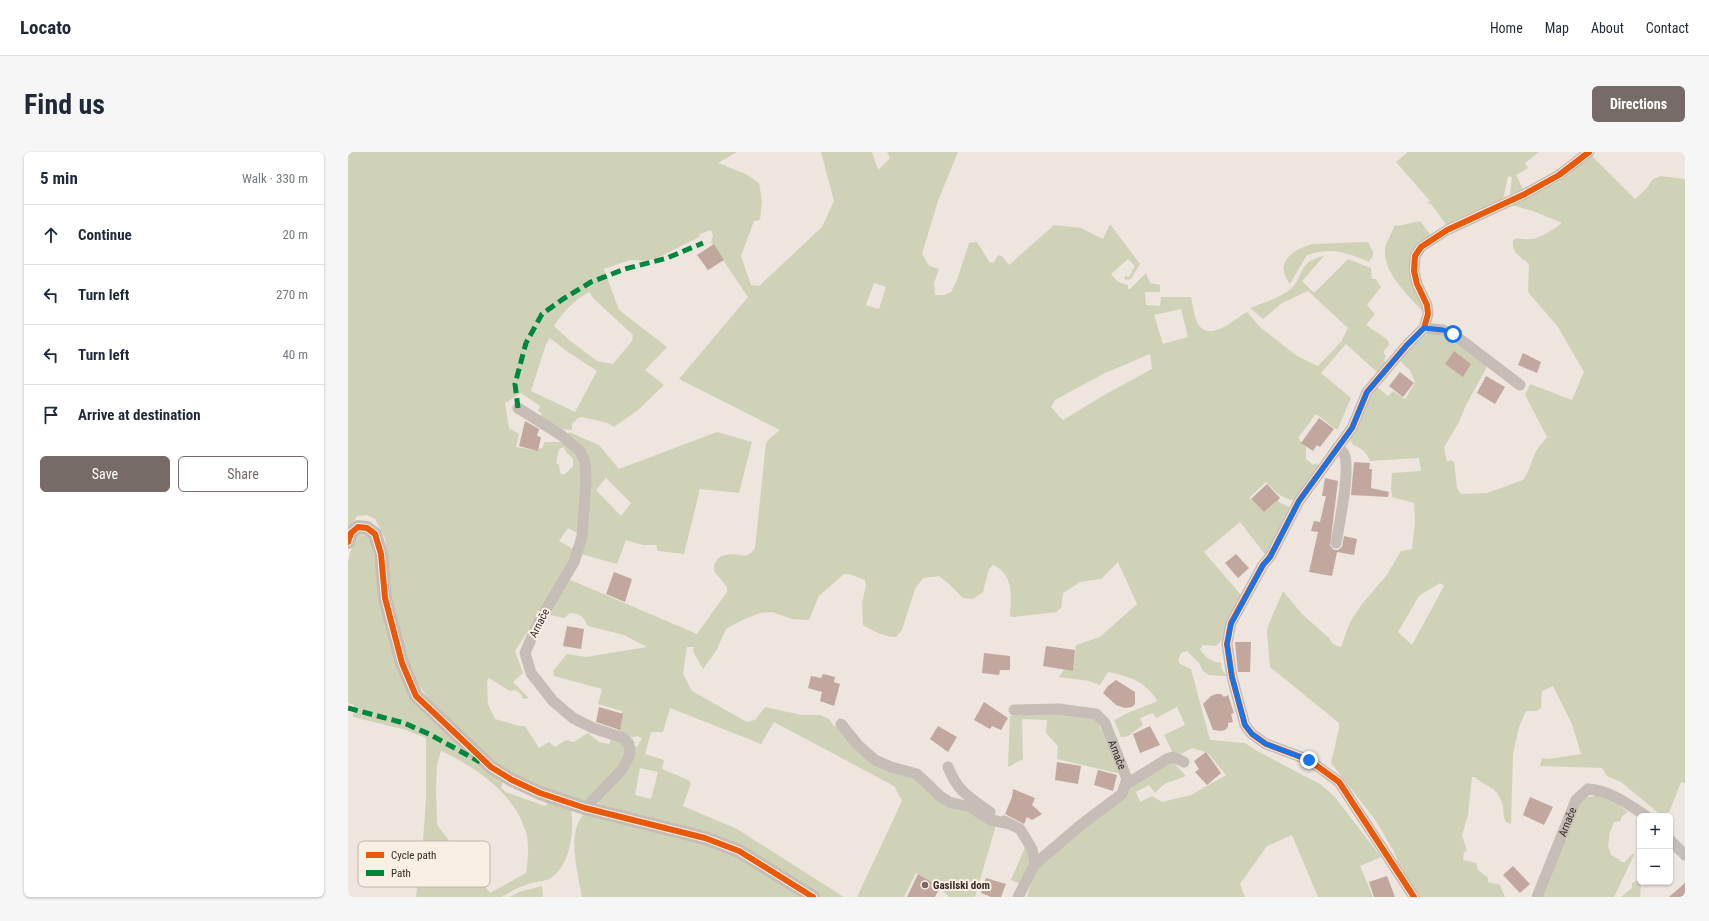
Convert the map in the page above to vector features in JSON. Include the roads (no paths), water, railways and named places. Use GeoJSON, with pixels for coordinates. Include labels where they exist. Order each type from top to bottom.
{"type":"FeatureCollection","features":[{"type":"Feature","properties":{"kind":"street"},"geometry":{"type":"LineString","coordinates":[[1414,897],[1339,782],[1309,760],[1266,744],[1252,734],[1245,725],[1227,644],[1231,624],[1259,572],[1270,557],[1299,501],[1352,428],[1367,392],[1407,345],[1424,328],[1428,314],[1427,305],[1414,271],[1415,256],[1421,247],[1447,230],[1525,194],[1559,174],[1589,152]]}},
{"type":"Feature","properties":{"kind":"street"},"geometry":{"type":"LineString","coordinates":[[1424,328],[1443,330],[1453,334],[1520,384]]}},
{"type":"Feature","properties":{"kind":"street","name":"Arnače"},"geometry":{"type":"LineString","coordinates":[[518,408],[580,450],[585,462],[585,511],[582,537],[574,562],[538,623],[525,653],[531,673],[553,701],[573,718],[593,728],[624,738],[629,744],[630,754],[622,770],[585,808]]}},
{"type":"Feature","properties":{"kind":"street"},"geometry":{"type":"LineString","coordinates":[[1336,543],[1342,506],[1346,463],[1344,453],[1337,448]]}},
{"type":"Feature","properties":{"kind":"street"},"geometry":{"type":"LineString","coordinates":[[348,542],[351,533],[358,527],[367,528],[375,534],[381,554],[385,598],[402,663],[416,696],[491,767],[512,780],[540,794],[585,808],[705,838],[740,851],[813,897]]}},
{"type":"Feature","properties":{"kind":"street","name":"Arnače"},"geometry":{"type":"LineString","coordinates":[[1014,710],[1058,709],[1096,714],[1105,723],[1127,779],[1122,794],[1082,824],[1035,864],[1018,897]]}},
{"type":"Feature","properties":{"kind":"street"},"geometry":{"type":"LineString","coordinates":[[841,724],[862,749],[876,760],[891,767],[917,774],[940,796],[949,802],[970,808],[991,820],[1010,824]]}},
{"type":"Feature","properties":{"kind":"street"},"geometry":{"type":"LineString","coordinates":[[1125,785],[1167,759],[1173,757],[1184,762]]}},
{"type":"Feature","properties":{"kind":"street"},"geometry":{"type":"LineString","coordinates":[[948,767],[953,780],[963,793],[999,818],[1020,829],[1032,849],[1035,864]]}},
{"type":"Feature","properties":{"kind":"street","name":"Arnače"},"geometry":{"type":"LineString","coordinates":[[1537,897],[1576,800],[1588,789],[1600,790],[1623,801],[1641,813]]}},
{"type":"Feature","properties":{"kind":"street"},"geometry":{"type":"LineString","coordinates":[[1673,843],[1685,855]]}},
{"type":"Feature","properties":{"kind":"place","name":"Gasilski dom"},"geometry":{"type":"Point","coordinates":[925,885]}}]}
